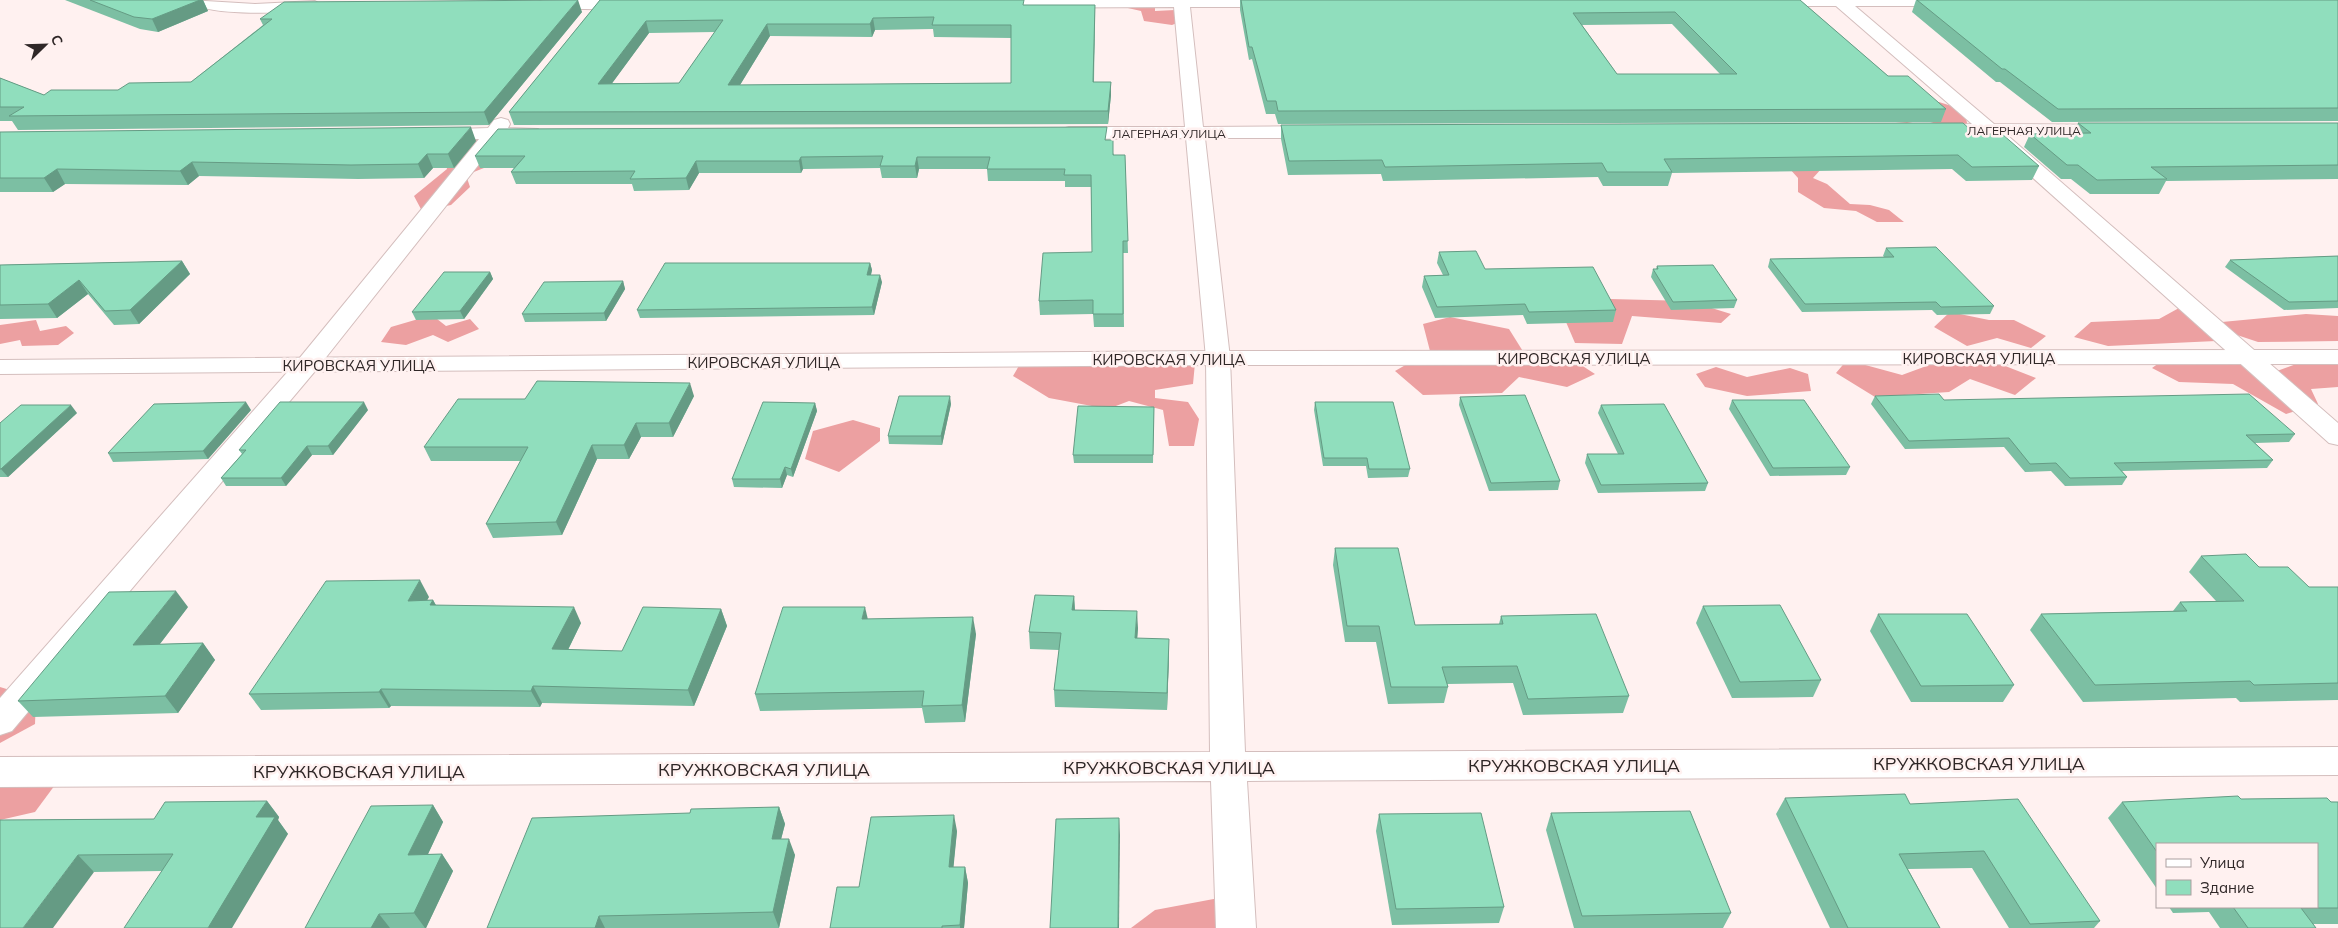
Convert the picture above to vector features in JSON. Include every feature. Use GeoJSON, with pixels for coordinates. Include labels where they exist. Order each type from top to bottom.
{"type":"FeatureCollection","features":[{"type":"Feature","properties":{"kind":"street"},"geometry":{"type":"LineString","coordinates":[[197,0],[208,4],[234,7],[334,6]]}},
{"type":"Feature","properties":{"kind":"street"},"geometry":{"type":"LineString","coordinates":[[1840,0],[2338,436]]}},
{"type":"Feature","properties":{"kind":"street"},"geometry":{"type":"LineString","coordinates":[[1181,1],[1193,133],[1218,358],[1228,767],[1236,928]]}},
{"type":"Feature","properties":{"kind":"street"},"geometry":{"type":"LineString","coordinates":[[974,4],[1181,1],[1291,2]]}},
{"type":"Feature","properties":{"kind":"street"},"geometry":{"type":"LineString","coordinates":[[1750,1],[1969,1]]}},
{"type":"Feature","properties":{"kind":"street"},"geometry":{"type":"LineString","coordinates":[[580,28],[599,5]]}},
{"type":"Feature","properties":{"kind":"street"},"geometry":{"type":"LineString","coordinates":[[524,6],[648,5]]}},
{"type":"Feature","properties":{"kind":"street"},"geometry":{"type":"LineString","coordinates":[[0,721],[307,365],[518,103]]}},
{"type":"Feature","properties":{"kind":"street","name":"ЛАГЕРНАЯ УЛИЦА"},"geometry":{"type":"LineString","coordinates":[[1920,130],[2129,129]]}},
{"type":"Feature","properties":{"kind":"street","name":"ЛАГЕРНАЯ УЛИЦА"},"geometry":{"type":"LineString","coordinates":[[1053,133],[1333,132]]}},
{"type":"Feature","properties":{"kind":"street"},"geometry":{"type":"LineString","coordinates":[[414,134],[554,133]]}},
{"type":"Feature","properties":{"kind":"street","name":"КИРОВСКАЯ УЛИЦА"},"geometry":{"type":"LineString","coordinates":[[0,366],[1218,358],[2338,357]]}},
{"type":"Feature","properties":{"kind":"street","name":"КРУЖКОВСКАЯ УЛИЦА"},"geometry":{"type":"LineString","coordinates":[[0,772],[2338,761]]}},
{"type":"Feature","properties":{"kind":"shaded area"},"geometry":{"type":"Polygon","coordinates":[[[1155,0],[1155,11],[1175,10],[1187,19],[1172,25],[1144,21],[1141,11],[1119,6],[1155,0]]]}},
{"type":"Feature","properties":{"kind":"shaded area"},"geometry":{"type":"Polygon","coordinates":[[[1939,102],[1964,110],[1968,127],[1946,127],[1924,120],[1907,123],[1884,121],[1924,110],[1939,102]]]}},
{"type":"Feature","properties":{"kind":"shaded area"},"geometry":{"type":"Polygon","coordinates":[[[481,137],[493,146],[484,168],[466,175],[470,187],[451,205],[422,211],[414,196],[447,169],[445,160],[463,143],[481,137]]]}},
{"type":"Feature","properties":{"kind":"shaded area"},"geometry":{"type":"Polygon","coordinates":[[[1789,168],[1822,168],[1813,178],[1827,184],[1850,204],[1870,205],[1889,210],[1904,222],[1877,222],[1856,211],[1824,208],[1798,192],[1798,178],[1789,168]]]}},
{"type":"Feature","properties":{"kind":"shaded area"},"geometry":{"type":"Polygon","coordinates":[[[1610,299],[1689,301],[1731,314],[1721,323],[1632,316],[1622,344],[1575,343],[1566,322],[1610,299]]]}},
{"type":"Feature","properties":{"kind":"shaded area"},"geometry":{"type":"Polygon","coordinates":[[[2179,308],[2222,322],[2306,314],[2338,316],[2338,341],[2258,342],[2234,334],[2216,341],[2108,346],[2074,337],[2091,322],[2159,319],[2179,308]]]}},
{"type":"Feature","properties":{"kind":"shaded area"},"geometry":{"type":"Polygon","coordinates":[[[1950,312],[1989,320],[2014,320],[2046,336],[2031,348],[1997,338],[1967,346],[1934,327],[1950,312]]]}},
{"type":"Feature","properties":{"kind":"shaded area"},"geometry":{"type":"Polygon","coordinates":[[[432,315],[446,326],[470,319],[479,329],[448,342],[433,335],[406,345],[381,342],[391,327],[432,315]]]}},
{"type":"Feature","properties":{"kind":"shaded area"},"geometry":{"type":"Polygon","coordinates":[[[1450,317],[1509,329],[1524,353],[1578,363],[1595,374],[1567,387],[1519,377],[1502,393],[1423,395],[1395,371],[1430,351],[1423,324],[1450,317]]]}},
{"type":"Feature","properties":{"kind":"shaded area"},"geometry":{"type":"Polygon","coordinates":[[[36,320],[40,331],[66,326],[74,333],[58,345],[22,346],[20,340],[0,344],[0,325],[36,320]]]}},
{"type":"Feature","properties":{"kind":"shaded area"},"geometry":{"type":"Polygon","coordinates":[[[2318,356],[2338,360],[2338,387],[2311,389],[2318,404],[2286,414],[2233,384],[2179,382],[2152,368],[2166,358],[2239,361],[2277,371],[2318,356]]]}},
{"type":"Feature","properties":{"kind":"shaded area"},"geometry":{"type":"Polygon","coordinates":[[[1847,360],[1902,375],[1940,361],[1972,366],[1995,362],[2036,378],[2015,395],[1970,379],[1949,392],[1875,397],[1836,373],[1847,360]]]}},
{"type":"Feature","properties":{"kind":"shaded area"},"geometry":{"type":"Polygon","coordinates":[[[1195,363],[1193,384],[1155,390],[1155,398],[1188,402],[1199,419],[1194,446],[1169,446],[1163,410],[1129,401],[1108,409],[1049,398],[1013,376],[1020,364],[1195,363]]]}},
{"type":"Feature","properties":{"kind":"shaded area"},"geometry":{"type":"Polygon","coordinates":[[[1716,367],[1747,377],[1790,368],[1808,374],[1811,391],[1747,396],[1705,387],[1696,374],[1716,367]]]}},
{"type":"Feature","properties":{"kind":"shaded area"},"geometry":{"type":"Polygon","coordinates":[[[853,420],[880,428],[880,441],[839,472],[805,459],[813,431],[853,420]]]}},
{"type":"Feature","properties":{"kind":"shaded area"},"geometry":{"type":"Polygon","coordinates":[[[0,687],[36,698],[35,724],[0,743],[0,687]]]}},
{"type":"Feature","properties":{"kind":"shaded area"},"geometry":{"type":"Polygon","coordinates":[[[69,766],[35,812],[0,820],[0,776],[69,766]]]}},
{"type":"Feature","properties":{"kind":"shaded area"},"geometry":{"type":"Polygon","coordinates":[[[1219,898],[1222,928],[1131,928],[1155,910],[1219,898]]]}},
{"type":"Feature","properties":{"kind":"building"},"geometry":{"type":"Polygon","coordinates":[[[90,0],[200,0],[152,19],[134,17],[90,0]]]}},
{"type":"Feature","properties":{"kind":"building"},"geometry":{"type":"Polygon","coordinates":[[[578,0],[484,112],[9,116],[24,107],[0,107],[0,78],[44,95],[51,90],[118,90],[129,83],[191,82],[272,19],[260,19],[284,2],[578,0]]]}},
{"type":"Feature","properties":{"kind":"building"},"geometry":{"type":"Polygon","coordinates":[[[600,0],[1024,0],[1023,5],[1095,5],[1093,82],[1111,82],[1108,111],[509,112],[600,0]],[[934,17],[873,18],[870,24],[767,24],[728,85],[1011,83],[1011,25],[932,25],[934,17]],[[723,20],[646,21],[598,84],[679,83],[723,20]]]}},
{"type":"Feature","properties":{"kind":"building"},"geometry":{"type":"Polygon","coordinates":[[[1241,0],[1800,0],[1888,76],[1908,76],[1946,109],[1278,111],[1276,101],[1267,101],[1252,47],[1249,47],[1241,0]],[[1675,12],[1573,13],[1617,74],[1737,74],[1675,12]]]}},
{"type":"Feature","properties":{"kind":"building"},"geometry":{"type":"Polygon","coordinates":[[[1917,0],[2338,0],[2338,108],[2058,109],[2005,69],[2002,69],[1917,0]]]}},
{"type":"Feature","properties":{"kind":"building"},"geometry":{"type":"Polygon","coordinates":[[[1963,123],[1972,131],[1982,131],[1986,134],[2002,134],[2039,166],[1972,167],[1958,155],[1664,159],[1672,172],[1607,172],[1602,163],[1385,167],[1382,160],[1289,161],[1281,125],[1963,123]]]}},
{"type":"Feature","properties":{"kind":"building"},"geometry":{"type":"Polygon","coordinates":[[[2078,123],[2338,123],[2338,165],[2151,167],[2167,179],[2097,180],[2078,165],[2067,165],[2030,134],[2091,133],[2078,123]]]}},
{"type":"Feature","properties":{"kind":"building"},"geometry":{"type":"Polygon","coordinates":[[[471,127],[448,154],[427,154],[418,164],[351,165],[192,162],[180,171],[57,169],[44,178],[0,178],[0,132],[471,127]]]}},
{"type":"Feature","properties":{"kind":"building"},"geometry":{"type":"Polygon","coordinates":[[[1107,127],[1105,140],[1113,140],[1113,155],[1125,155],[1128,241],[1123,241],[1123,314],[1093,314],[1093,300],[1039,301],[1043,253],[1092,252],[1091,175],[1064,175],[1065,169],[987,169],[990,157],[917,157],[915,166],[880,166],[883,156],[801,157],[799,161],[696,161],[686,178],[630,179],[635,171],[511,172],[525,156],[475,156],[498,129],[1107,127]]]}},
{"type":"Feature","properties":{"kind":"building"},"geometry":{"type":"Polygon","coordinates":[[[1936,247],[1994,306],[1941,307],[1936,302],[1805,304],[1770,259],[1894,257],[1886,248],[1936,247]]]}},
{"type":"Feature","properties":{"kind":"building"},"geometry":{"type":"Polygon","coordinates":[[[1476,251],[1485,269],[1593,267],[1616,310],[1529,312],[1525,304],[1437,307],[1424,276],[1449,275],[1439,252],[1476,251]]]}},
{"type":"Feature","properties":{"kind":"building"},"geometry":{"type":"Polygon","coordinates":[[[2338,256],[2338,301],[2289,302],[2230,260],[2338,256]]]}},
{"type":"Feature","properties":{"kind":"building"},"geometry":{"type":"Polygon","coordinates":[[[182,261],[130,310],[105,311],[79,280],[48,304],[0,305],[0,265],[182,261]]]}},
{"type":"Feature","properties":{"kind":"building"},"geometry":{"type":"Polygon","coordinates":[[[665,263],[870,263],[867,275],[880,275],[872,307],[637,310],[665,263]]]}},
{"type":"Feature","properties":{"kind":"building"},"geometry":{"type":"Polygon","coordinates":[[[1713,265],[1737,300],[1673,302],[1653,269],[1658,269],[1657,266],[1713,265]]]}},
{"type":"Feature","properties":{"kind":"building"},"geometry":{"type":"Polygon","coordinates":[[[444,272],[490,272],[460,311],[412,312],[444,272]]]}},
{"type":"Feature","properties":{"kind":"building"},"geometry":{"type":"Polygon","coordinates":[[[623,281],[604,313],[522,314],[544,282],[623,281]]]}},
{"type":"Feature","properties":{"kind":"building"},"geometry":{"type":"Polygon","coordinates":[[[537,381],[690,383],[669,423],[636,423],[624,445],[592,445],[556,522],[486,524],[528,447],[424,447],[458,399],[525,399],[537,381]]]}},
{"type":"Feature","properties":{"kind":"building"},"geometry":{"type":"Polygon","coordinates":[[[1939,394],[1944,400],[2249,394],[2295,434],[2246,435],[2273,460],[2114,463],[2127,477],[2070,478],[2056,463],[2030,464],[2009,438],[1909,441],[1875,396],[1939,394]]]}},
{"type":"Feature","properties":{"kind":"building"},"geometry":{"type":"Polygon","coordinates":[[[1525,395],[1560,481],[1491,483],[1460,397],[1525,395]]]}},
{"type":"Feature","properties":{"kind":"building"},"geometry":{"type":"Polygon","coordinates":[[[899,396],[950,396],[941,436],[888,436],[899,396]]]}},
{"type":"Feature","properties":{"kind":"building"},"geometry":{"type":"Polygon","coordinates":[[[1732,400],[1804,400],[1850,467],[1773,468],[1732,400]]]}},
{"type":"Feature","properties":{"kind":"building"},"geometry":{"type":"Polygon","coordinates":[[[246,402],[203,451],[108,453],[154,404],[246,402]]]}},
{"type":"Feature","properties":{"kind":"building"},"geometry":{"type":"Polygon","coordinates":[[[280,402],[364,402],[328,446],[307,446],[281,478],[221,478],[246,450],[239,450],[280,402]]]}},
{"type":"Feature","properties":{"kind":"building"},"geometry":{"type":"Polygon","coordinates":[[[763,402],[815,403],[791,469],[785,467],[780,479],[732,479],[763,402]]]}},
{"type":"Feature","properties":{"kind":"building"},"geometry":{"type":"Polygon","coordinates":[[[1315,402],[1393,402],[1410,469],[1369,469],[1367,458],[1324,458],[1315,402]]]}},
{"type":"Feature","properties":{"kind":"building"},"geometry":{"type":"Polygon","coordinates":[[[1664,404],[1708,483],[1601,485],[1587,454],[1624,454],[1601,405],[1664,404]]]}},
{"type":"Feature","properties":{"kind":"building"},"geometry":{"type":"Polygon","coordinates":[[[21,405],[71,405],[0,469],[0,423],[21,405]]]}},
{"type":"Feature","properties":{"kind":"building"},"geometry":{"type":"Polygon","coordinates":[[[1078,406],[1154,407],[1153,455],[1073,455],[1078,406]]]}},
{"type":"Feature","properties":{"kind":"building"},"geometry":{"type":"Polygon","coordinates":[[[1335,548],[1398,548],[1415,625],[1503,624],[1501,616],[1596,614],[1629,696],[1528,699],[1517,666],[1442,667],[1448,687],[1391,687],[1379,626],[1347,626],[1335,548]]]}},
{"type":"Feature","properties":{"kind":"building"},"geometry":{"type":"Polygon","coordinates":[[[2246,554],[2259,567],[2288,567],[2309,587],[2338,587],[2338,683],[2254,685],[2250,681],[2095,685],[2041,614],[2187,611],[2180,602],[2244,601],[2201,556],[2246,554]]]}},
{"type":"Feature","properties":{"kind":"building"},"geometry":{"type":"Polygon","coordinates":[[[420,580],[408,601],[433,600],[430,605],[574,607],[552,649],[622,651],[643,607],[721,609],[688,690],[533,686],[531,691],[381,689],[379,692],[249,694],[326,581],[420,580]]]}},
{"type":"Feature","properties":{"kind":"building"},"geometry":{"type":"Polygon","coordinates":[[[176,591],[133,645],[203,643],[165,696],[18,701],[109,592],[176,591]]]}},
{"type":"Feature","properties":{"kind":"building"},"geometry":{"type":"Polygon","coordinates":[[[1035,595],[1074,596],[1072,610],[1137,611],[1135,638],[1169,639],[1167,693],[1054,690],[1061,633],[1029,632],[1035,595]]]}},
{"type":"Feature","properties":{"kind":"building"},"geometry":{"type":"Polygon","coordinates":[[[1780,605],[1821,680],[1740,682],[1703,606],[1780,605]]]}},
{"type":"Feature","properties":{"kind":"building"},"geometry":{"type":"Polygon","coordinates":[[[783,607],[865,607],[862,619],[973,617],[962,705],[922,706],[924,691],[755,694],[783,607]]]}},
{"type":"Feature","properties":{"kind":"building"},"geometry":{"type":"Polygon","coordinates":[[[1878,614],[1967,614],[2014,685],[1921,686],[1878,614]]]}},
{"type":"Feature","properties":{"kind":"building"},"geometry":{"type":"Polygon","coordinates":[[[1905,794],[1910,804],[2018,799],[2100,921],[2030,924],[1984,851],[1899,854],[1940,928],[1848,928],[1785,798],[1905,794]]]}},
{"type":"Feature","properties":{"kind":"building"},"geometry":{"type":"Polygon","coordinates":[[[2238,796],[2241,799],[2327,798],[2331,802],[2338,802],[2338,908],[2318,908],[2318,843],[2156,843],[2156,851],[2122,802],[2238,796]]]}},
{"type":"Feature","properties":{"kind":"building"},"geometry":{"type":"Polygon","coordinates":[[[267,801],[256,817],[275,817],[208,928],[124,928],[173,854],[78,855],[23,928],[0,928],[0,820],[154,819],[165,802],[267,801]]]}},
{"type":"Feature","properties":{"kind":"building"},"geometry":{"type":"Polygon","coordinates":[[[433,805],[408,855],[442,854],[414,913],[379,914],[371,928],[305,928],[371,806],[433,805]]]}},
{"type":"Feature","properties":{"kind":"building"},"geometry":{"type":"Polygon","coordinates":[[[779,807],[772,839],[789,839],[773,912],[599,916],[595,928],[487,928],[532,818],[690,813],[691,809],[779,807]]]}},
{"type":"Feature","properties":{"kind":"building"},"geometry":{"type":"Polygon","coordinates":[[[1690,811],[1731,913],[1582,916],[1551,813],[1690,811]]]}},
{"type":"Feature","properties":{"kind":"building"},"geometry":{"type":"Polygon","coordinates":[[[1481,813],[1504,907],[1396,909],[1379,814],[1481,813]]]}},
{"type":"Feature","properties":{"kind":"building"},"geometry":{"type":"Polygon","coordinates":[[[954,815],[949,867],[965,867],[960,925],[942,926],[942,928],[830,928],[837,887],[859,887],[871,817],[954,815]]]}},
{"type":"Feature","properties":{"kind":"building"},"geometry":{"type":"Polygon","coordinates":[[[1119,818],[1118,928],[1050,928],[1056,819],[1119,818]]]}},
{"type":"Feature","properties":{"kind":"building"},"geometry":{"type":"Polygon","coordinates":[[[2234,908],[2301,908],[2316,928],[2248,928],[2234,908]]]}}]}
